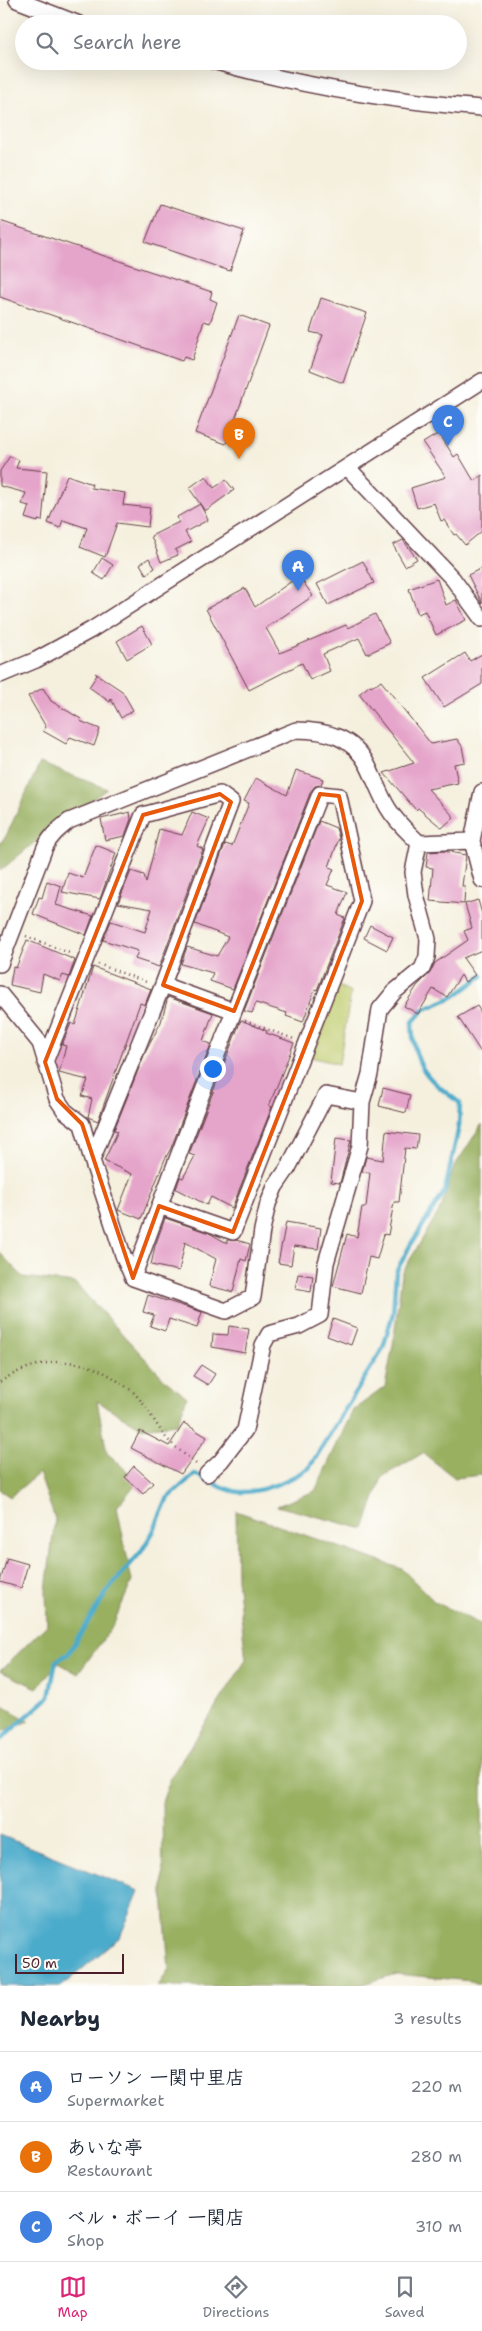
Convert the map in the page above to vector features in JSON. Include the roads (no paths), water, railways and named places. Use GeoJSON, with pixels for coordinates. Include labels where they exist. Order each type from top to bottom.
{"type":"FeatureCollection","features":[{"type":"Feature","properties":{"kind":"street"},"geometry":{"type":"LineString","coordinates":[[17,0],[56,15]]}},
{"type":"Feature","properties":{"kind":"street"},"geometry":{"type":"LineString","coordinates":[[244,70],[276,79],[437,105],[482,108]]}},
{"type":"Feature","properties":{"kind":"street"},"geometry":{"type":"LineString","coordinates":[[0,675],[36,660],[91,630],[479,386]]}},
{"type":"Feature","properties":{"kind":"street"},"geometry":{"type":"LineString","coordinates":[[348,468],[453,579],[482,619]]}},
{"type":"Feature","properties":{"kind":"street"},"geometry":{"type":"LineString","coordinates":[[0,964],[45,847],[59,828],[69,821],[296,730],[327,732],[339,736],[350,745],[367,764],[387,808],[399,824],[419,843],[472,841]]}},
{"type":"Feature","properties":{"kind":"street"},"geometry":{"type":"LineString","coordinates":[[482,792],[472,841],[482,880]]}},
{"type":"Feature","properties":{"kind":"street"},"geometry":{"type":"LineString","coordinates":[[46,1062],[143,815],[220,794],[231,802],[163,985],[92,1160]]}},
{"type":"Feature","properties":{"kind":"street"},"geometry":{"type":"LineString","coordinates":[[133,1278],[159,1206],[233,1014],[320,794],[339,796],[362,901],[233,1232],[159,1206]]}},
{"type":"Feature","properties":{"kind":"street"},"geometry":{"type":"LineString","coordinates":[[207,1474],[221,1461],[245,1430],[264,1345],[269,1334],[299,1326],[320,1315],[326,1263],[360,1146],[362,1102],[370,1074],[380,1009],[394,992],[410,981],[422,969],[427,957],[428,939],[416,895],[413,872],[419,843]]}},
{"type":"Feature","properties":{"kind":"street"},"geometry":{"type":"LineString","coordinates":[[163,985],[233,1014]]}},
{"type":"Feature","properties":{"kind":"street"},"geometry":{"type":"LineString","coordinates":[[0,994],[40,1043],[57,1099],[66,1111],[82,1124],[123,1255],[133,1278],[221,1311],[226,1312],[247,1302],[252,1297],[262,1230],[272,1196],[326,1095],[362,1102]]}},
{"type":"Feature","properties":{"kind":"water"},"geometry":{"type":"Polygon","coordinates":[[[0,1835],[139,1891],[120,1937],[62,1986],[0,1986],[0,1835]]]}},
{"type":"Feature","properties":{"kind":"waterway"},"geometry":{"type":"LineString","coordinates":[[0,1740],[49,1697],[56,1661],[68,1654],[108,1590],[141,1552],[153,1532],[167,1499],[195,1474],[228,1490],[248,1492],[276,1485],[309,1468],[383,1348],[393,1313],[396,1272],[411,1244],[445,1191],[459,1126],[460,1103],[439,1087],[424,1070],[415,1051],[412,1023],[423,1010],[455,996],[482,976]]}},
{"type":"Feature","properties":{"kind":"place","name":"ベル・ボーイ 一関店"},"geometry":{"type":"Point","coordinates":[448,446]}},
{"type":"Feature","properties":{"kind":"place","name":"あいな亭"},"geometry":{"type":"Point","coordinates":[239,459]}},
{"type":"Feature","properties":{"kind":"place","name":"ローソン 一関中里店"},"geometry":{"type":"Point","coordinates":[298,591]}}]}
